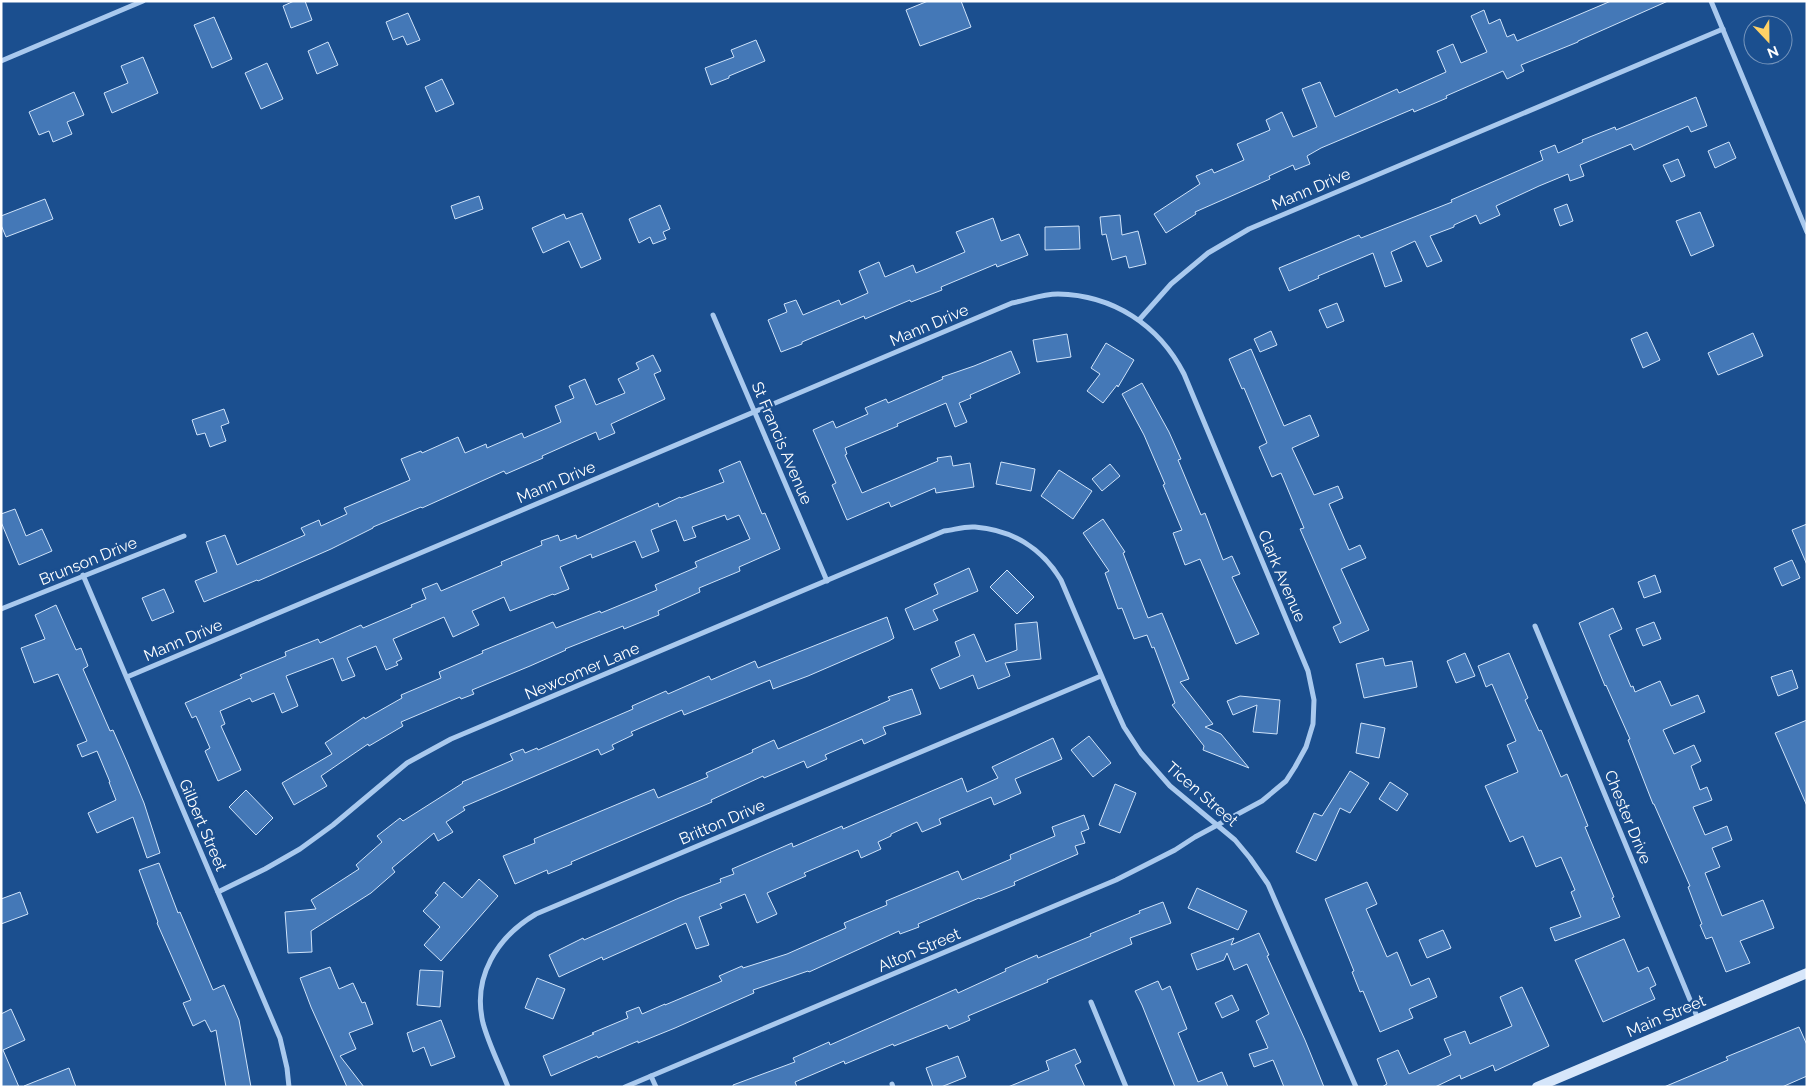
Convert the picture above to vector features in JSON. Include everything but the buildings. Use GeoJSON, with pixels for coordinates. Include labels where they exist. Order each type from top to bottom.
{"type":"FeatureCollection","features":[{"type":"Feature","properties":{"kind":"street"},"geometry":{"type":"LineString","coordinates":[[1,61],[143,1]]}},
{"type":"Feature","properties":{"kind":"street"},"geometry":{"type":"LineString","coordinates":[[1711,1],[1807,232]]}},
{"type":"Feature","properties":{"kind":"street","name":"Mann Drive"},"geometry":{"type":"LineString","coordinates":[[127,678],[1012,303],[1027,298],[1058,294],[1082,296],[1112,304],[1139,320],[1171,284],[1202,258],[1249,229],[1723,29]]}},
{"type":"Feature","properties":{"kind":"street","name":"St Francis Avenue"},"geometry":{"type":"LineString","coordinates":[[713,315],[827,581]]}},
{"type":"Feature","properties":{"kind":"street","name":"Clark Avenue"},"geometry":{"type":"LineString","coordinates":[[1139,320],[1165,344],[1184,374],[1306,665],[1313,688],[1314,712],[1311,731],[1306,747],[1291,775],[1262,801],[1218,825]]}},
{"type":"Feature","properties":{"kind":"street","name":"Newcomer Lane"},"geometry":{"type":"LineString","coordinates":[[218,892],[265,870],[300,849],[333,825],[407,764],[436,747],[944,531],[959,528],[983,528]]}},
{"type":"Feature","properties":{"kind":"street","name":"Ticen Street"},"geometry":{"type":"LineString","coordinates":[[983,528],[1014,536],[1028,544],[1047,560],[1061,580],[1124,727],[1162,778],[1184,799],[1235,840],[1250,858],[1272,892],[1356,1087]]}},
{"type":"Feature","properties":{"kind":"street","name":"Brunson Drive"},"geometry":{"type":"LineString","coordinates":[[1,609],[184,536]]}},
{"type":"Feature","properties":{"kind":"street","name":"Gilbert Street"},"geometry":{"type":"LineString","coordinates":[[83,575],[280,1038],[289,1087]]}},
{"type":"Feature","properties":{"kind":"street","name":"Chester Drive"},"geometry":{"type":"LineString","coordinates":[[1536,626],[1698,1019]]}},
{"type":"Feature","properties":{"kind":"street","name":"Britton Drive"},"geometry":{"type":"LineString","coordinates":[[508,1087],[483,1023],[481,992],[484,975],[494,953],[509,933],[521,923],[536,914],[1102,676]]}},
{"type":"Feature","properties":{"kind":"street","name":"Alton Street"},"geometry":{"type":"LineString","coordinates":[[625,1087],[1116,880],[1175,850],[1195,836],[1218,825]]}},
{"type":"Feature","properties":{"kind":"street","name":"Main Street"},"geometry":{"type":"LineString","coordinates":[[1538,1087],[1807,973]]}},
{"type":"Feature","properties":{"kind":"street"},"geometry":{"type":"LineString","coordinates":[[1091,1002],[1126,1087]]}},
{"type":"Feature","properties":{"kind":"street"},"geometry":{"type":"LineString","coordinates":[[651,1076],[656,1087]]}}]}
